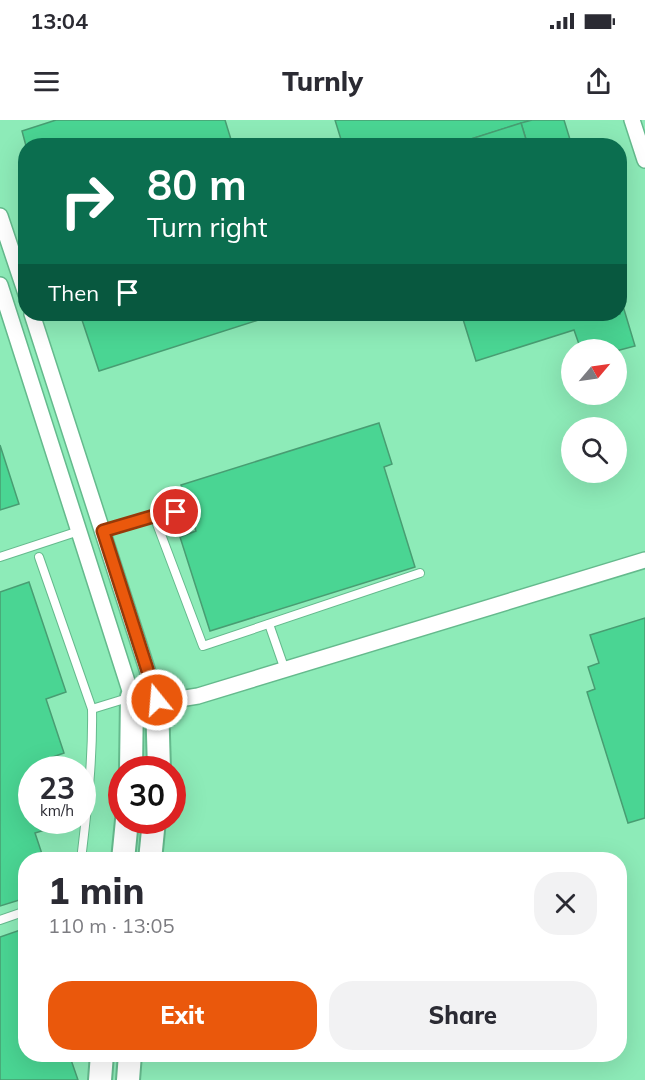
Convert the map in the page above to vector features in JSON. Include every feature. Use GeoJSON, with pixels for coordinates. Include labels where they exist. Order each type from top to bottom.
{"type":"FeatureCollection","features":[{"type":"Feature","properties":{"kind":"street"},"geometry":{"type":"LineString","coordinates":[[632,120],[645,160]]}},
{"type":"Feature","properties":{"kind":"street"},"geometry":{"type":"LineString","coordinates":[[0,216],[18,258]]}},
{"type":"Feature","properties":{"kind":"street"},"geometry":{"type":"LineString","coordinates":[[0,285],[132,697],[131,756]]}},
{"type":"Feature","properties":{"kind":"street"},"geometry":{"type":"LineString","coordinates":[[34,321],[157,700],[159,756]]}},
{"type":"Feature","properties":{"kind":"street"},"geometry":{"type":"LineString","coordinates":[[132,697],[173,700],[198,696],[645,560]]}},
{"type":"Feature","properties":{"kind":"street"},"geometry":{"type":"LineString","coordinates":[[124,852],[126,834]]}},
{"type":"Feature","properties":{"kind":"street"},"geometry":{"type":"LineString","coordinates":[[151,852],[153,834]]}},
{"type":"Feature","properties":{"kind":"street"},"geometry":{"type":"LineString","coordinates":[[100,1080],[101,1062]]}},
{"type":"Feature","properties":{"kind":"street"},"geometry":{"type":"LineString","coordinates":[[128,1080],[129,1062]]}},
{"type":"Feature","properties":{"kind":"lane"},"geometry":{"type":"LineString","coordinates":[[103,531],[176,512]]}},
{"type":"Feature","properties":{"kind":"lane"},"geometry":{"type":"LineString","coordinates":[[154,516],[203,646],[420,573]]}},
{"type":"Feature","properties":{"kind":"lane"},"geometry":{"type":"LineString","coordinates":[[0,556],[79,531]]}},
{"type":"Feature","properties":{"kind":"lane"},"geometry":{"type":"LineString","coordinates":[[39,557],[92,710],[89,789],[82,852]]}},
{"type":"Feature","properties":{"kind":"lane"},"geometry":{"type":"LineString","coordinates":[[269,624],[285,670]]}},
{"type":"Feature","properties":{"kind":"lane"},"geometry":{"type":"LineString","coordinates":[[92,710],[132,697]]}},
{"type":"Feature","properties":{"kind":"lane"},"geometry":{"type":"LineString","coordinates":[[0,920],[18,914]]}},
{"type":"Feature","properties":{"kind":"shaded area"},"geometry":{"type":"Polygon","coordinates":[[[0,120],[645,120],[645,1080],[0,1080],[0,120]]]}},
{"type":"Feature","properties":{"kind":"building"},"geometry":{"type":"Polygon","coordinates":[[[56,120],[225,120],[231,138],[24,138],[22,131],[56,120]]]}},
{"type":"Feature","properties":{"kind":"building"},"geometry":{"type":"Polygon","coordinates":[[[335,120],[532,120],[475,138],[341,138],[335,120]]]}},
{"type":"Feature","properties":{"kind":"building"},"geometry":{"type":"Polygon","coordinates":[[[532,120],[564,120],[570,138],[526,138],[521,123],[532,120]]]}},
{"type":"Feature","properties":{"kind":"building"},"geometry":{"type":"Polygon","coordinates":[[[521,123],[526,138],[474,138],[521,123]]]}},
{"type":"Feature","properties":{"kind":"building"},"geometry":{"type":"Polygon","coordinates":[[[627,319],[635,346],[627,348],[627,339],[577,339],[574,330],[476,361],[464,321],[627,319]]]}},
{"type":"Feature","properties":{"kind":"building"},"geometry":{"type":"Polygon","coordinates":[[[82,321],[255,321],[99,371],[82,321]]]}},
{"type":"Feature","properties":{"kind":"building"},"geometry":{"type":"Polygon","coordinates":[[[379,423],[392,464],[384,467],[415,567],[210,631],[180,537],[196,531],[181,485],[379,423]]]}},
{"type":"Feature","properties":{"kind":"building"},"geometry":{"type":"Polygon","coordinates":[[[0,445],[19,504],[0,510],[0,445]]]}},
{"type":"Feature","properties":{"kind":"building"},"geometry":{"type":"Polygon","coordinates":[[[29,582],[66,692],[46,699],[64,753],[56,756],[18,756],[18,834],[35,834],[41,852],[18,852],[18,900],[0,906],[0,592],[29,582]]]}},
{"type":"Feature","properties":{"kind":"building"},"geometry":{"type":"Polygon","coordinates":[[[645,618],[645,818],[628,823],[587,692],[595,689],[588,667],[599,663],[590,635],[645,618]]]}},
{"type":"Feature","properties":{"kind":"building"},"geometry":{"type":"Polygon","coordinates":[[[18,931],[18,1062],[72,1062],[78,1080],[0,1080],[0,937],[18,931]]]}},
{"type":"Feature","properties":{"kind":"route"},"geometry":{"type":"LineString","coordinates":[[157,700],[103,531],[176,512]]}}]}
